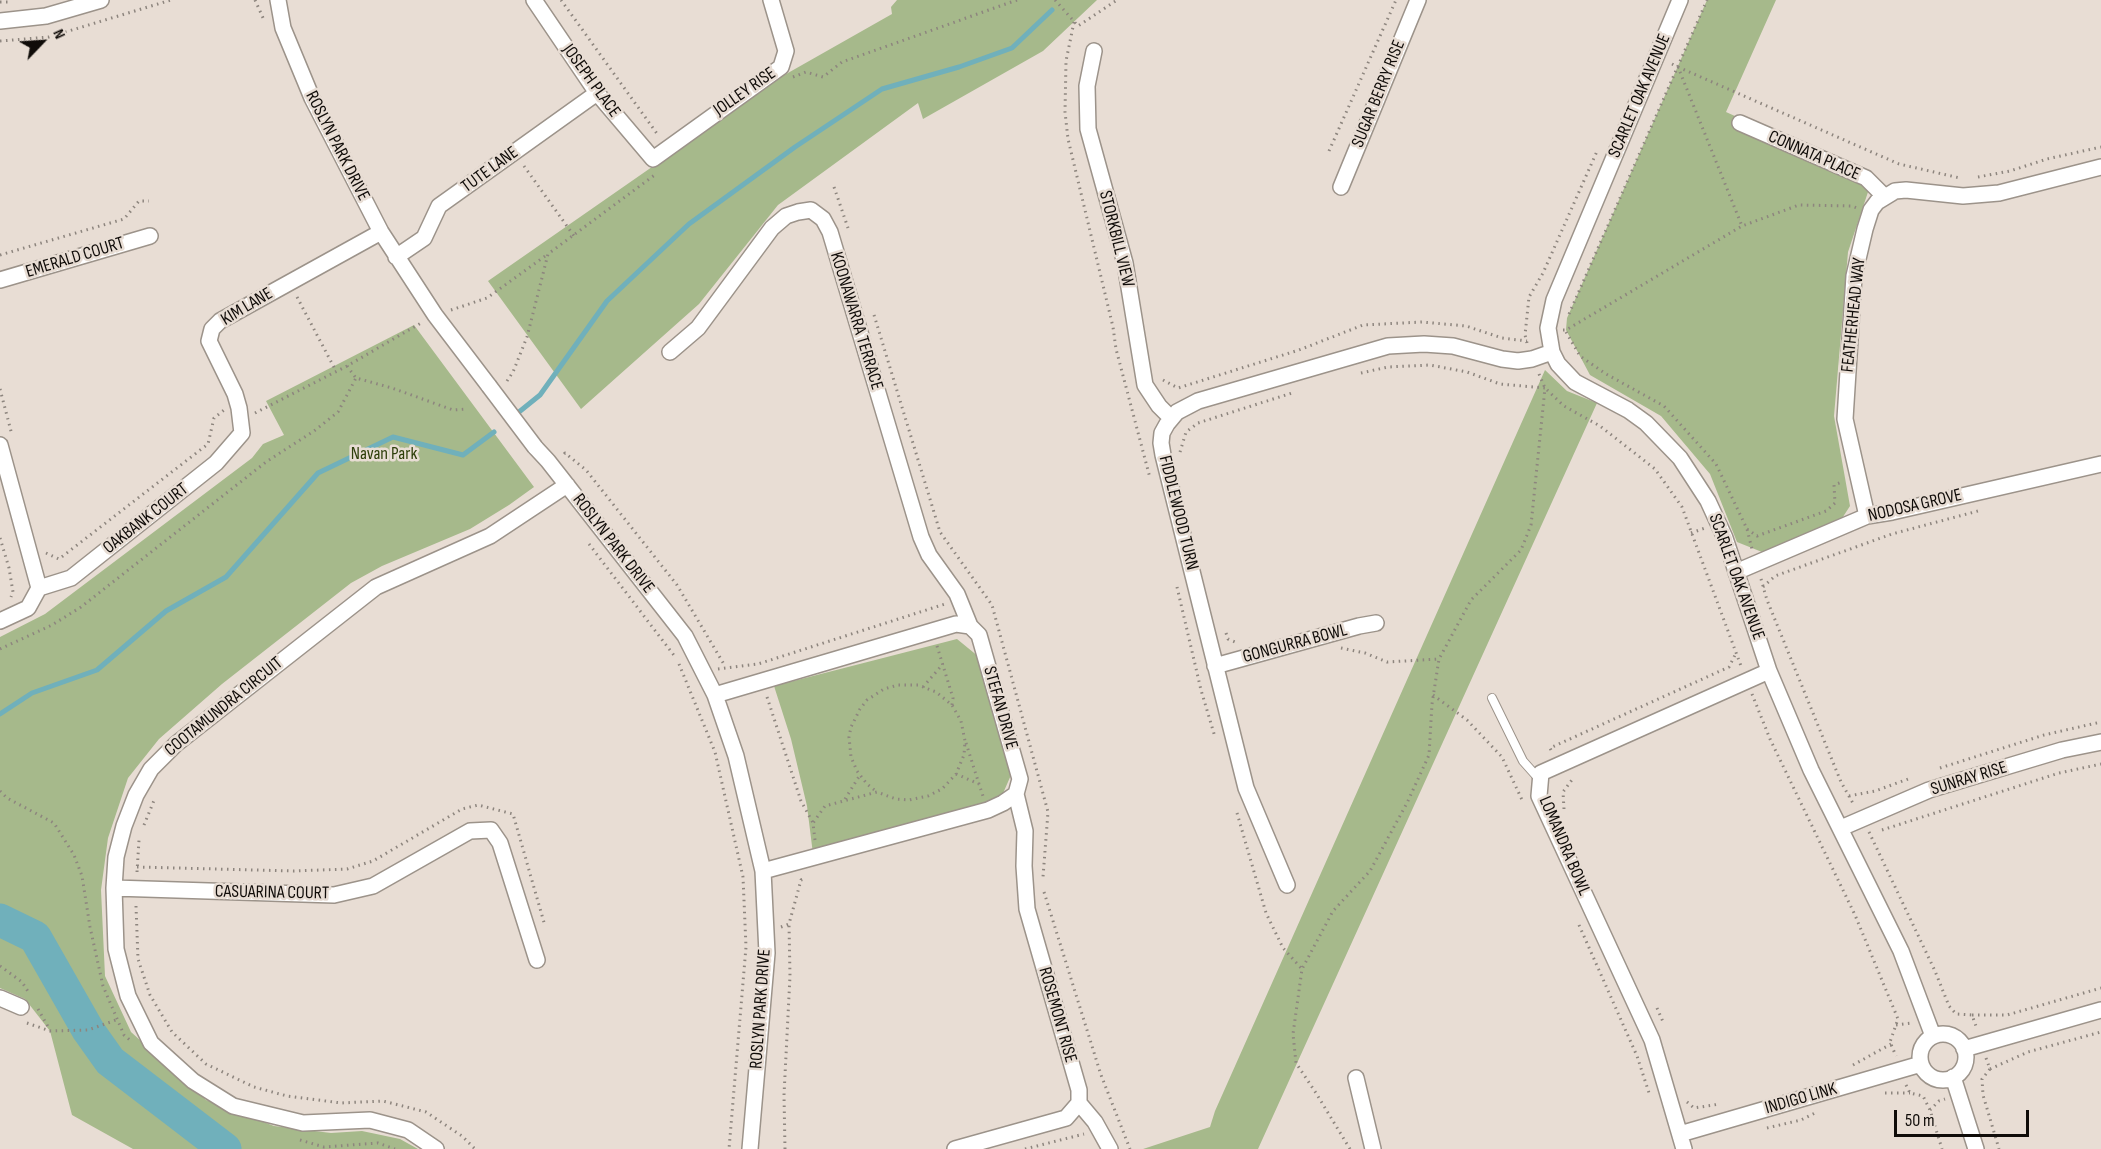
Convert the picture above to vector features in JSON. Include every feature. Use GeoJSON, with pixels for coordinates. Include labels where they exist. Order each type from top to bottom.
{"type":"FeatureCollection","features":[{"type":"Feature","properties":{"kind":"street"},"geometry":{"type":"LineString","coordinates":[[0,21],[46,16],[101,0]]}},
{"type":"Feature","properties":{"kind":"street","name":"ROSLYN PARK DRIVE"},"geometry":{"type":"LineString","coordinates":[[278,0],[283,28],[312,98],[381,232],[431,317],[489,386],[535,447],[548,460],[685,636],[715,695],[736,756],[763,871],[767,953],[750,1149]]}},
{"type":"Feature","properties":{"kind":"street","name":"JOSEPH PLACE"},"geometry":{"type":"LineString","coordinates":[[534,0],[597,93],[656,165]]}},
{"type":"Feature","properties":{"kind":"street","name":"JOLLEY RISE"},"geometry":{"type":"LineString","coordinates":[[656,165],[666,148],[781,67],[786,51],[771,0]]}},
{"type":"Feature","properties":{"kind":"street","name":"SUGAR BERRY RISE"},"geometry":{"type":"LineString","coordinates":[[1341,188],[1418,0]]}},
{"type":"Feature","properties":{"kind":"street","name":"SCARLET OAK AVENUE"},"geometry":{"type":"LineString","coordinates":[[1680,0],[1554,300],[1548,327],[1552,352],[1558,364],[1575,382],[1637,417],[1662,439],[1680,458],[1708,501],[1725,538],[1768,670],[1811,770],[1901,951],[1933,1036]]}},
{"type":"Feature","properties":{"kind":"street","name":"STORKBILL VIEW"},"geometry":{"type":"LineString","coordinates":[[1094,51],[1087,86],[1088,129],[1125,263],[1145,385],[1159,406],[1171,418]]}},
{"type":"Feature","properties":{"kind":"street","name":"TUTE LANE"},"geometry":{"type":"LineString","coordinates":[[396,257],[424,238],[439,206],[597,93]]}},
{"type":"Feature","properties":{"kind":"street","name":"CONNATA PLACE"},"geometry":{"type":"LineString","coordinates":[[1740,123],[1866,178],[1884,196]]}},
{"type":"Feature","properties":{"kind":"street"},"geometry":{"type":"LineString","coordinates":[[1884,196],[1895,191],[1906,190],[1963,196],[2000,193],[2101,167]]}},
{"type":"Feature","properties":{"kind":"street","name":"FEATHERHEAD WAY"},"geometry":{"type":"LineString","coordinates":[[1867,516],[1845,418],[1854,276],[1870,213],[1876,202],[1884,196]]}},
{"type":"Feature","properties":{"kind":"street","name":"KOONAWARRA TERRACE"},"geometry":{"type":"LineString","coordinates":[[670,352],[698,328],[772,228],[786,216],[798,212],[811,210],[823,219],[830,232],[921,537],[929,555],[960,599],[970,626]]}},
{"type":"Feature","properties":{"kind":"street","name":"KIM LANE"},"geometry":{"type":"LineString","coordinates":[[242,434],[236,394],[209,341],[212,329],[220,321],[381,232]]}},
{"type":"Feature","properties":{"kind":"street","name":"EMERALD COURT"},"geometry":{"type":"LineString","coordinates":[[0,280],[150,236]]}},
{"type":"Feature","properties":{"kind":"street"},"geometry":{"type":"LineString","coordinates":[[1171,418],[1185,406],[1208,398],[1388,346],[1424,344],[1453,346],[1518,361],[1552,352]]}},
{"type":"Feature","properties":{"kind":"street","name":"FIDDLEWOOD TURN"},"geometry":{"type":"LineString","coordinates":[[1171,418],[1162,433],[1161,443],[1215,666],[1246,788],[1287,885]]}},
{"type":"Feature","properties":{"kind":"street","name":"OAKBANK COURT"},"geometry":{"type":"LineString","coordinates":[[39,588],[71,578],[216,464],[242,434]]}},
{"type":"Feature","properties":{"kind":"street"},"geometry":{"type":"LineString","coordinates":[[0,621],[28,608],[39,588],[7,444]]}},
{"type":"Feature","properties":{"kind":"street","name":"NODOSA GROVE"},"geometry":{"type":"LineString","coordinates":[[1736,572],[1867,516],[2101,464]]}},
{"type":"Feature","properties":{"kind":"street","name":"COOTAMUNDRA CIRCUIT"},"geometry":{"type":"LineString","coordinates":[[436,1149],[408,1130],[370,1120],[303,1123],[233,1106],[193,1081],[151,1043],[128,996],[116,949],[114,888],[116,856],[136,795],[151,769],[176,744],[376,587],[490,536],[567,485]]}},
{"type":"Feature","properties":{"kind":"street"},"geometry":{"type":"LineString","coordinates":[[715,695],[956,624],[970,626]]}},
{"type":"Feature","properties":{"kind":"street","name":"GONGURRA BOWL"},"geometry":{"type":"LineString","coordinates":[[1215,666],[1359,626],[1376,624]]}},
{"type":"Feature","properties":{"kind":"street","name":"STEFAN DRIVE"},"geometry":{"type":"LineString","coordinates":[[970,626],[979,635],[1020,779],[1016,794]]}},
{"type":"Feature","properties":{"kind":"street","name":"LOMANDRA BOWL"},"geometry":{"type":"LineString","coordinates":[[1684,1149],[1652,1040],[1539,796],[1541,773],[1768,670]]}},
{"type":"Feature","properties":{"kind":"street","name":"SUNRAY RISE"},"geometry":{"type":"LineString","coordinates":[[1841,828],[1929,790],[2062,750],[2101,742]]}},
{"type":"Feature","properties":{"kind":"street"},"geometry":{"type":"LineString","coordinates":[[763,871],[988,810],[1016,794]]}},
{"type":"Feature","properties":{"kind":"street","name":"ROSEMONT RISE"},"geometry":{"type":"LineString","coordinates":[[1016,794],[1025,831],[1024,866],[1027,909],[1079,1090],[1079,1103]]}},
{"type":"Feature","properties":{"kind":"street","name":"CASUARINA COURT"},"geometry":{"type":"LineString","coordinates":[[114,888],[334,895],[373,886],[470,831],[491,830],[500,843],[537,960]]}},
{"type":"Feature","properties":{"kind":"street"},"geometry":{"type":"LineString","coordinates":[[0,998],[21,1007]]}},
{"type":"Feature","properties":{"kind":"street"},"geometry":{"type":"LineString","coordinates":[[1964,1049],[2101,1010]]}},
{"type":"Feature","properties":{"kind":"street"},"geometry":{"type":"LineString","coordinates":[[1948,1034],[1955,1037],[1964,1049],[1964,1065],[1953,1077],[1945,1080],[1930,1076],[1921,1064],[1921,1051],[1933,1036],[1948,1034]]}},
{"type":"Feature","properties":{"kind":"street","name":"INDIGO LINK"},"geometry":{"type":"LineString","coordinates":[[1680,1134],[1921,1064]]}},
{"type":"Feature","properties":{"kind":"street"},"geometry":{"type":"LineString","coordinates":[[1953,1077],[1976,1149]]}},
{"type":"Feature","properties":{"kind":"street"},"geometry":{"type":"LineString","coordinates":[[1356,1078],[1373,1149]]}},
{"type":"Feature","properties":{"kind":"street"},"geometry":{"type":"LineString","coordinates":[[956,1149],[1066,1118],[1079,1103],[1110,1149]]}},
{"type":"Feature","properties":{"kind":"lane"},"geometry":{"type":"LineString","coordinates":[[1492,698],[1523,761],[1540,781]]}},
{"type":"Feature","properties":{"kind":"path"},"geometry":{"type":"LineString","coordinates":[[0,41],[49,37],[171,0]]}},
{"type":"Feature","properties":{"kind":"path"},"geometry":{"type":"LineString","coordinates":[[561,0],[666,148]]}},
{"type":"Feature","properties":{"kind":"path"},"geometry":{"type":"LineString","coordinates":[[792,78],[806,72],[823,77],[842,62],[1017,0]]}},
{"type":"Feature","properties":{"kind":"path"},"geometry":{"type":"LineString","coordinates":[[1055,0],[1078,26],[1117,0]]}},
{"type":"Feature","properties":{"kind":"path"},"geometry":{"type":"LineString","coordinates":[[1329,151],[1396,0]]}},
{"type":"Feature","properties":{"kind":"path"},"geometry":{"type":"LineString","coordinates":[[1567,318],[1707,0]]}},
{"type":"Feature","properties":{"kind":"path"},"geometry":{"type":"LineString","coordinates":[[1658,56],[1678,67],[1899,164],[1965,179]]}},
{"type":"Feature","properties":{"kind":"path"},"geometry":{"type":"LineString","coordinates":[[1678,67],[1742,226]]}},
{"type":"Feature","properties":{"kind":"path"},"geometry":{"type":"LineString","coordinates":[[1526,327],[1529,297],[1543,273],[1600,145]]}},
{"type":"Feature","properties":{"kind":"path"},"geometry":{"type":"LineString","coordinates":[[1977,177],[2010,171],[2047,159],[2101,147]]}},
{"type":"Feature","properties":{"kind":"path"},"geometry":{"type":"LineString","coordinates":[[514,153],[574,236]]}},
{"type":"Feature","properties":{"kind":"path"},"geometry":{"type":"LineString","coordinates":[[44,552],[59,559],[208,444],[214,418],[225,409],[239,408],[252,415],[347,366],[431,317],[487,298],[652,179],[656,165]]}},
{"type":"Feature","properties":{"kind":"path"},"geometry":{"type":"LineString","coordinates":[[0,255],[124,219],[139,201],[149,201]]}},
{"type":"Feature","properties":{"kind":"path"},"geometry":{"type":"LineString","coordinates":[[1566,330],[1742,226],[1799,205],[1852,206],[1870,213]]}},
{"type":"Feature","properties":{"kind":"path"},"geometry":{"type":"LineString","coordinates":[[506,382],[513,372],[527,337],[548,254]]}},
{"type":"Feature","properties":{"kind":"path"},"geometry":{"type":"LineString","coordinates":[[289,283],[336,371]]}},
{"type":"Feature","properties":{"kind":"path"},"geometry":{"type":"LineString","coordinates":[[1159,372],[1163,381],[1178,388],[1299,350],[1363,325],[1433,323],[1466,326],[1502,338],[1527,341]]}},
{"type":"Feature","properties":{"kind":"path"},"geometry":{"type":"LineString","coordinates":[[1566,324],[1566,330],[1580,356],[1606,374],[1664,406],[1716,464],[1747,529],[1763,587],[1841,782],[1862,819],[1935,971],[1949,1006],[1956,1014],[2007,1015],[2101,988]]}},
{"type":"Feature","properties":{"kind":"path"},"geometry":{"type":"LineString","coordinates":[[1355,374],[1388,367],[1430,365],[1467,372],[1500,384],[1545,388],[1564,406],[1600,426],[1655,469],[1682,507],[1770,739],[1855,915],[1898,1019],[1891,1044],[1910,1094],[1923,1096],[1942,1149]]}},
{"type":"Feature","properties":{"kind":"path"},"geometry":{"type":"LineString","coordinates":[[347,366],[356,378],[453,410],[467,409]]}},
{"type":"Feature","properties":{"kind":"path"},"geometry":{"type":"LineString","coordinates":[[0,649],[52,626],[81,607],[266,462],[314,431],[338,412],[356,378]]}},
{"type":"Feature","properties":{"kind":"path"},"geometry":{"type":"LineString","coordinates":[[1350,1149],[1296,1064],[1293,1034],[1302,969],[1333,911],[1370,872],[1407,803],[1429,755],[1439,660],[1471,600],[1521,550],[1531,525],[1545,388]]}},
{"type":"Feature","properties":{"kind":"path"},"geometry":{"type":"LineString","coordinates":[[0,389],[7,444]]}},
{"type":"Feature","properties":{"kind":"path"},"geometry":{"type":"LineString","coordinates":[[1181,459],[1180,451],[1186,432],[1198,423],[1302,389]]}},
{"type":"Feature","properties":{"kind":"path"},"geometry":{"type":"LineString","coordinates":[[548,460],[566,453],[586,470],[677,585],[724,666]]}},
{"type":"Feature","properties":{"kind":"path"},"geometry":{"type":"LineString","coordinates":[[1747,529],[1756,536],[1827,512],[1835,503],[1834,485],[1858,477]]}},
{"type":"Feature","properties":{"kind":"path"},"geometry":{"type":"LineString","coordinates":[[1763,587],[1775,576],[1892,534],[1982,510]]}},
{"type":"Feature","properties":{"kind":"path"},"geometry":{"type":"LineString","coordinates":[[0,538],[9,567],[13,592],[10,599]]}},
{"type":"Feature","properties":{"kind":"path"},"geometry":{"type":"LineString","coordinates":[[588,542],[677,659],[715,752],[743,877],[746,947],[729,1149]]}},
{"type":"Feature","properties":{"kind":"path"},"geometry":{"type":"LineString","coordinates":[[686,682],[724,666],[758,664],[983,592]]}},
{"type":"Feature","properties":{"kind":"path"},"geometry":{"type":"LineString","coordinates":[[927,609],[953,698],[952,705]]}},
{"type":"Feature","properties":{"kind":"path"},"geometry":{"type":"LineString","coordinates":[[1225,631],[1228,639],[1235,642],[1249,638],[1253,655]]}},
{"type":"Feature","properties":{"kind":"path"},"geometry":{"type":"LineString","coordinates":[[1339,648],[1365,653],[1387,662],[1439,660]]}},
{"type":"Feature","properties":{"kind":"path"},"geometry":{"type":"LineString","coordinates":[[758,664],[801,801],[813,823],[818,856]]}},
{"type":"Feature","properties":{"kind":"path"},"geometry":{"type":"LineString","coordinates":[[923,687],[943,664]]}},
{"type":"Feature","properties":{"kind":"path"},"geometry":{"type":"LineString","coordinates":[[1201,690],[1220,684]]}},
{"type":"Feature","properties":{"kind":"path"},"geometry":{"type":"LineString","coordinates":[[965,741],[964,755],[956,774],[942,789],[928,796],[909,800],[896,799],[877,792],[860,775],[851,758],[849,737],[851,727],[867,700],[884,689],[898,685],[923,687],[936,692],[952,705],[961,722],[979,784]]}},
{"type":"Feature","properties":{"kind":"path"},"geometry":{"type":"LineString","coordinates":[[1434,695],[1467,720],[1502,757],[1523,803]]}},
{"type":"Feature","properties":{"kind":"path"},"geometry":{"type":"LineString","coordinates":[[1881,830],[2059,773],[2101,764]]}},
{"type":"Feature","properties":{"kind":"path"},"geometry":{"type":"LineString","coordinates":[[1565,813],[1563,792],[1576,774]]}},
{"type":"Feature","properties":{"kind":"path"},"geometry":{"type":"LineString","coordinates":[[844,801],[860,775]]}},
{"type":"Feature","properties":{"kind":"path"},"geometry":{"type":"LineString","coordinates":[[143,827],[159,788]]}},
{"type":"Feature","properties":{"kind":"path"},"geometry":{"type":"LineString","coordinates":[[0,791],[7,798],[54,823],[74,855],[82,876],[103,986],[124,1035],[133,1044]]}},
{"type":"Feature","properties":{"kind":"path"},"geometry":{"type":"LineString","coordinates":[[813,823],[825,806],[877,792]]}},
{"type":"Feature","properties":{"kind":"path"},"geometry":{"type":"LineString","coordinates":[[137,867],[347,869],[373,861],[462,809],[478,805],[513,814],[546,928]]}},
{"type":"Feature","properties":{"kind":"path"},"geometry":{"type":"LineString","coordinates":[[1022,819],[1048,812]]}},
{"type":"Feature","properties":{"kind":"path"},"geometry":{"type":"LineString","coordinates":[[139,837],[135,913],[138,959],[150,995],[172,1032],[206,1064],[254,1087],[287,1096],[341,1103],[383,1101],[426,1112],[462,1136],[475,1149]]}},
{"type":"Feature","properties":{"kind":"path"},"geometry":{"type":"LineString","coordinates":[[785,1149],[784,1095],[790,976],[789,924],[801,880],[811,877]]}},
{"type":"Feature","properties":{"kind":"path"},"geometry":{"type":"LineString","coordinates":[[1575,917],[1637,1056],[1650,1097]]}},
{"type":"Feature","properties":{"kind":"path"},"geometry":{"type":"LineString","coordinates":[[766,932],[789,924]]}},
{"type":"Feature","properties":{"kind":"path"},"geometry":{"type":"LineString","coordinates":[[1654,1002],[1667,1033]]}},
{"type":"Feature","properties":{"kind":"path"},"geometry":{"type":"LineString","coordinates":[[1972,1015],[1990,1069]]}},
{"type":"Feature","properties":{"kind":"path"},"geometry":{"type":"LineString","coordinates":[[50,1031],[88,1030],[117,1020]]}},
{"type":"Feature","properties":{"kind":"path"},"geometry":{"type":"LineString","coordinates":[[1999,1149],[1983,1095],[1982,1079],[1990,1069],[2028,1052],[2101,1032]]}},
{"type":"Feature","properties":{"kind":"path"},"geometry":{"type":"LineString","coordinates":[[1852,1066],[1891,1044]]}},
{"type":"Feature","properties":{"kind":"path"},"geometry":{"type":"LineString","coordinates":[[1685,1094],[1687,1102],[1694,1108],[1723,1102]]}},
{"type":"Feature","properties":{"kind":"path"},"geometry":{"type":"LineString","coordinates":[[1025,1149],[1084,1134],[1119,1119]]}},
{"type":"Feature","properties":{"kind":"path"},"geometry":{"type":"LineString","coordinates":[[292,1138],[324,1147],[378,1143],[395,1149]]}},
{"type":"Feature","properties":{"kind":"green space"},"geometry":{"type":"Polygon","coordinates":[[[897,0],[1097,0],[1043,51],[923,119],[918,103],[778,205],[699,304],[581,409],[488,281],[765,86],[892,14],[891,7],[897,0]]]}},
{"type":"Feature","properties":{"kind":"green space"},"geometry":{"type":"Polygon","coordinates":[[[1707,0],[1776,0],[1726,112],[1859,172],[1869,189],[1848,252],[1834,416],[1850,506],[1839,523],[1762,552],[1737,542],[1710,474],[1661,416],[1590,375],[1566,330],[1567,318],[1707,0]]]}},
{"type":"Feature","properties":{"kind":"green space","name":"Navan Park"},"geometry":{"type":"Polygon","coordinates":[[[414,325],[534,487],[470,529],[382,566],[351,583],[222,684],[159,739],[128,778],[108,838],[101,890],[105,976],[131,1032],[206,1100],[274,1126],[331,1133],[362,1131],[400,1139],[418,1149],[133,1149],[72,1115],[50,1031],[25,999],[0,988],[0,637],[45,614],[252,458],[263,444],[284,435],[266,401],[414,325]]]}},
{"type":"Feature","properties":{"kind":"green space"},"geometry":{"type":"Polygon","coordinates":[[[1545,370],[1567,391],[1597,403],[1258,1149],[1143,1149],[1210,1127],[1215,1111],[1545,370]]]}},
{"type":"Feature","properties":{"kind":"green space"},"geometry":{"type":"Polygon","coordinates":[[[957,639],[979,657],[1011,775],[1001,798],[813,854],[807,806],[791,739],[774,686],[957,639]]]}},
{"type":"Feature","properties":{"kind":"waterway"},"geometry":{"type":"LineString","coordinates":[[514,416],[540,395],[607,301],[689,224],[795,147],[882,89],[959,67],[1012,48],[1052,10]]}},
{"type":"Feature","properties":{"kind":"waterway"},"geometry":{"type":"LineString","coordinates":[[0,714],[32,693],[97,670],[166,611],[226,577],[318,473],[393,437],[463,455],[494,432]]}},
{"type":"Feature","properties":{"kind":"waterway"},"geometry":{"type":"LineString","coordinates":[[0,920],[35,937],[88,1030],[110,1061],[225,1149]]}}]}
